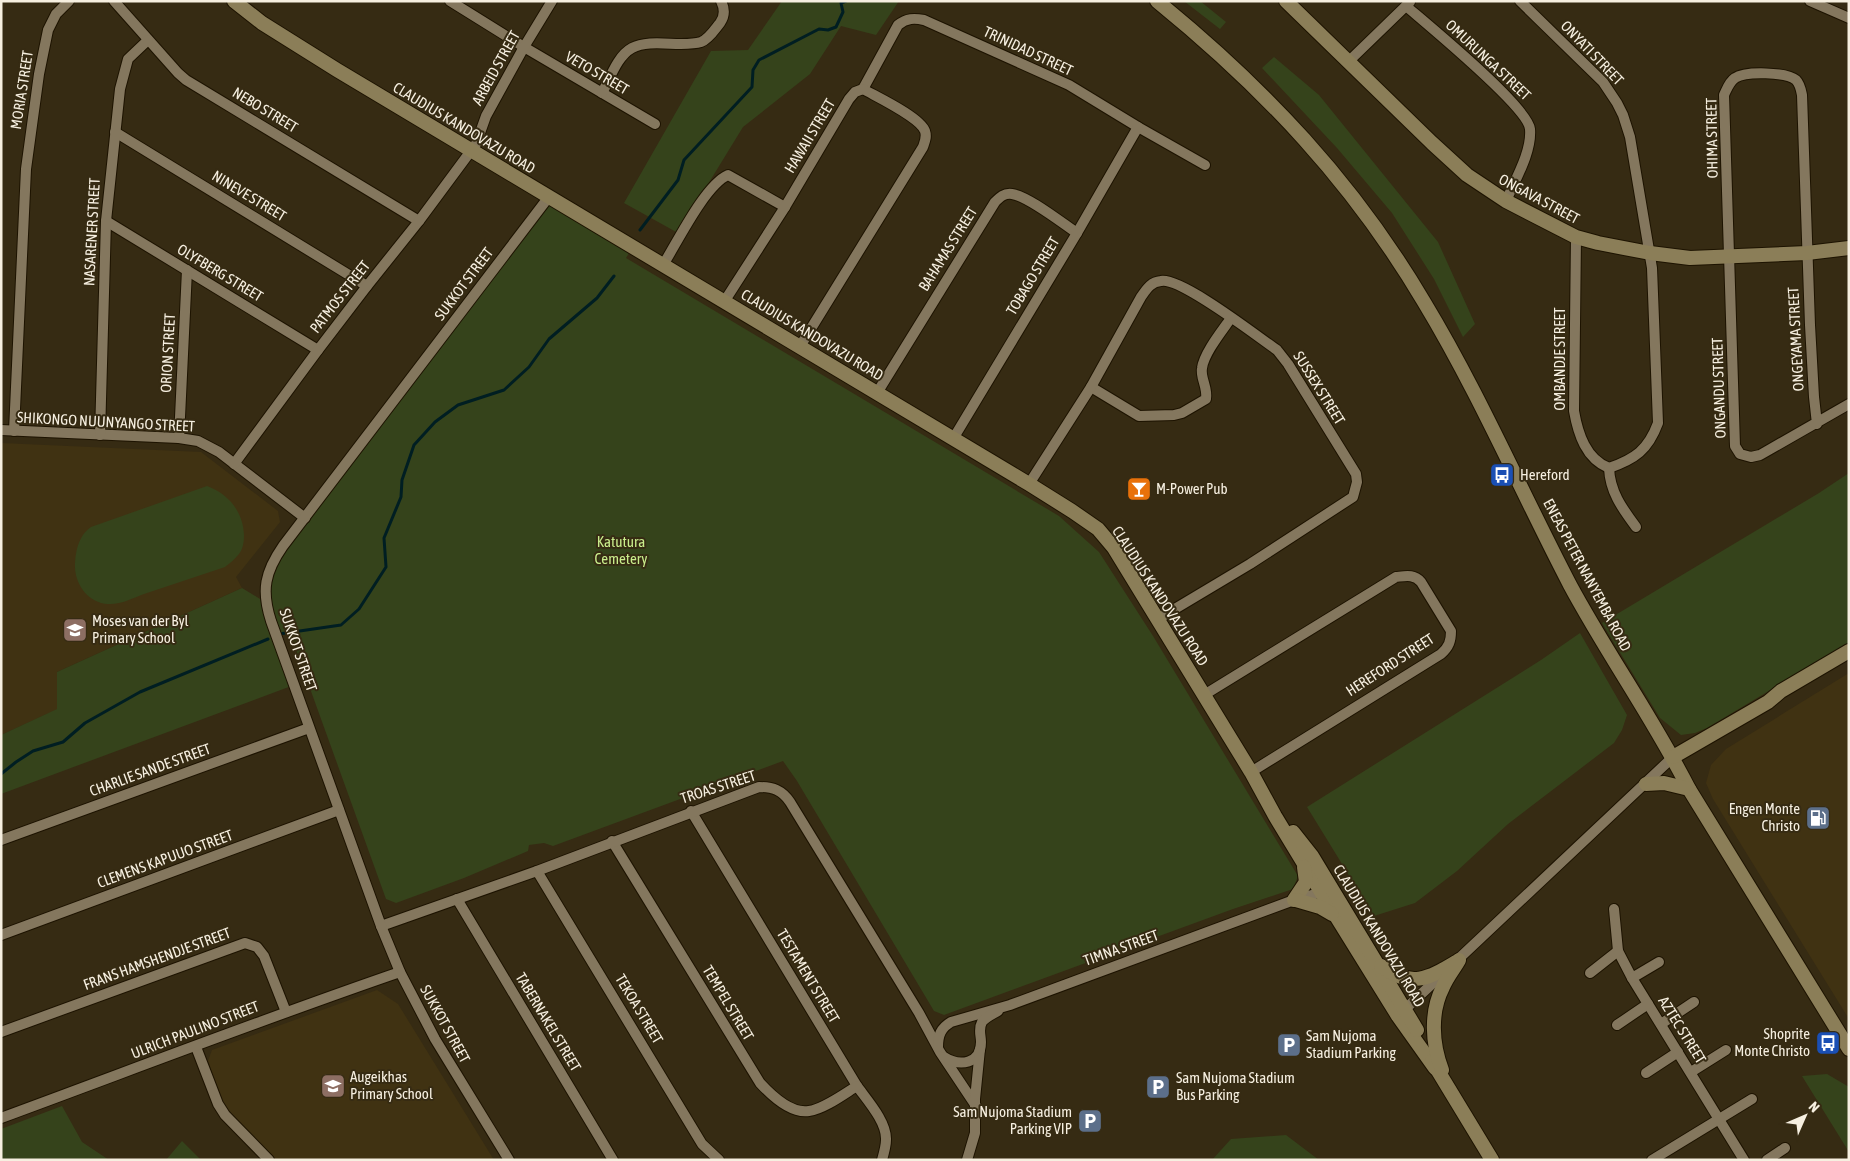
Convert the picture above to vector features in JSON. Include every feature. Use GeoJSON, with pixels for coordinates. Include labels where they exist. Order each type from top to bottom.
{"type":"FeatureCollection","features":[{"type":"Feature","properties":{"kind":"street","name":"MORIA STREET"},"geometry":{"type":"LineString","coordinates":[[14,431],[26,169],[39,74],[48,30],[56,14],[69,1]]}},
{"type":"Feature","properties":{"kind":"street","name":"NEBO STREET"},"geometry":{"type":"LineString","coordinates":[[114,1],[186,80],[419,221]]}},
{"type":"Feature","properties":{"kind":"street","name":"CLAUDIUS KANDOVAZU ROAD"},"geometry":{"type":"LineString","coordinates":[[234,1],[243,10],[283,37],[548,198],[953,438],[1098,529],[1107,539],[1158,618],[1302,861],[1326,891],[1376,963],[1402,1013],[1492,1160]]}},
{"type":"Feature","properties":{"kind":"street","name":"VETO STREET"},"geometry":{"type":"LineString","coordinates":[[450,1],[655,124]]}},
{"type":"Feature","properties":{"kind":"street","name":"ARBEID STREET"},"geometry":{"type":"LineString","coordinates":[[472,151],[480,136],[486,116],[552,1]]}},
{"type":"Feature","properties":{"kind":"street"},"geometry":{"type":"LineString","coordinates":[[602,93],[623,55],[632,48],[642,45],[702,42],[723,18],[724,9],[721,1]]}},
{"type":"Feature","properties":{"kind":"street","name":"ENEAS PETER NANYEMBA ROAD"},"geometry":{"type":"LineString","coordinates":[[1157,1],[1198,34],[1277,109],[1313,147],[1372,222],[1424,302],[1454,356],[1571,586],[1673,757],[1689,789],[1849,1049]]}},
{"type":"Feature","properties":{"kind":"street","name":"ONGAVA STREET"},"geometry":{"type":"LineString","coordinates":[[1286,1],[1467,175],[1506,201],[1576,237],[1650,253],[1690,258],[1807,253],[1849,248]]}},
{"type":"Feature","properties":{"kind":"street","name":"ONYATI STREET"},"geometry":{"type":"LineString","coordinates":[[1520,1],[1603,82],[1617,103],[1630,137],[1650,253]]}},
{"type":"Feature","properties":{"kind":"street"},"geometry":{"type":"LineString","coordinates":[[1815,2],[1849,18]]}},
{"type":"Feature","properties":{"kind":"street"},"geometry":{"type":"LineString","coordinates":[[1348,62],[1408,4]]}},
{"type":"Feature","properties":{"kind":"street","name":"OMURUNGA STREET"},"geometry":{"type":"LineString","coordinates":[[1408,4],[1499,89],[1524,115],[1530,127],[1530,145],[1506,201]]}},
{"type":"Feature","properties":{"kind":"street","name":"TRINIDAD STREET"},"geometry":{"type":"LineString","coordinates":[[863,89],[898,25],[914,18],[924,20],[1068,85],[1205,165]]}},
{"type":"Feature","properties":{"kind":"street","name":"NASARENER STREET"},"geometry":{"type":"LineString","coordinates":[[100,435],[106,221],[120,89],[128,59],[148,40]]}},
{"type":"Feature","properties":{"kind":"street","name":"OHIMA STREET"},"geometry":{"type":"LineString","coordinates":[[1730,257],[1724,95],[1735,78],[1755,74],[1788,76],[1800,84],[1802,95],[1807,253]]}},
{"type":"Feature","properties":{"kind":"street"},"geometry":{"type":"LineString","coordinates":[[799,348],[926,139],[925,131],[921,125],[863,89]]}},
{"type":"Feature","properties":{"kind":"street","name":"HAWAII STREET"},"geometry":{"type":"LineString","coordinates":[[724,302],[785,207],[849,99],[855,92],[863,89]]}},
{"type":"Feature","properties":{"kind":"street","name":"TOBAGO STREET"},"geometry":{"type":"LineString","coordinates":[[953,438],[1077,233],[1138,127]]}},
{"type":"Feature","properties":{"kind":"street","name":"NINEVE STREET"},"geometry":{"type":"LineString","coordinates":[[116,132],[366,286]]}},
{"type":"Feature","properties":{"kind":"street","name":"PATMOS STREET"},"geometry":{"type":"LineString","coordinates":[[234,464],[366,286],[419,221],[472,151]]}},
{"type":"Feature","properties":{"kind":"street"},"geometry":{"type":"LineString","coordinates":[[663,265],[704,198],[720,178],[728,174],[785,207]]}},
{"type":"Feature","properties":{"kind":"street","name":"BAHAMAS STREET"},"geometry":{"type":"LineString","coordinates":[[877,393],[995,202],[1003,195],[1012,194],[1024,198],[1077,233]]}},
{"type":"Feature","properties":{"kind":"street","name":"SUKKOT STREET"},"geometry":{"type":"LineString","coordinates":[[509,1160],[450,1065],[400,972],[339,810],[266,606],[265,586],[274,559],[548,198]]}},
{"type":"Feature","properties":{"kind":"street","name":"OLYFBERG STREET"},"geometry":{"type":"LineString","coordinates":[[106,221],[318,350]]}},
{"type":"Feature","properties":{"kind":"street","name":"OMBANDJE STREET"},"geometry":{"type":"LineString","coordinates":[[1576,237],[1574,411],[1578,432],[1589,451],[1599,464],[1608,468]]}},
{"type":"Feature","properties":{"kind":"street"},"geometry":{"type":"LineString","coordinates":[[1636,527],[1618,504],[1610,482],[1608,468],[1626,462],[1642,450],[1652,439],[1658,423],[1650,253]]}},
{"type":"Feature","properties":{"kind":"street","name":"ONGEYAMA STREET"},"geometry":{"type":"LineString","coordinates":[[1807,253],[1810,334],[1817,424]]}},
{"type":"Feature","properties":{"kind":"street","name":"ONGANDU STREET"},"geometry":{"type":"LineString","coordinates":[[1730,257],[1735,446],[1740,454],[1751,457],[1760,455],[1849,404]]}},
{"type":"Feature","properties":{"kind":"street","name":"ORION STREET"},"geometry":{"type":"LineString","coordinates":[[179,438],[187,270]]}},
{"type":"Feature","properties":{"kind":"street","name":"SUSSEX STREET"},"geometry":{"type":"LineString","coordinates":[[1029,484],[1091,387],[1140,298],[1150,285],[1162,280],[1186,288],[1277,350],[1288,364],[1356,474],[1356,489],[1353,497],[1250,564],[1158,618]]}},
{"type":"Feature","properties":{"kind":"street"},"geometry":{"type":"LineString","coordinates":[[1091,387],[1139,416],[1182,413],[1206,399],[1207,392],[1201,369],[1208,352],[1231,318]]}},
{"type":"Feature","properties":{"kind":"street","name":"SHIKONGO NUUNYANGO STREET"},"geometry":{"type":"LineString","coordinates":[[1,430],[179,438],[198,441],[208,445],[305,518]]}},
{"type":"Feature","properties":{"kind":"street","name":"HEREFORD STREET"},"geometry":{"type":"LineString","coordinates":[[1204,695],[1396,577],[1417,577],[1426,590],[1451,631],[1448,648],[1251,772]]}},
{"type":"Feature","properties":{"kind":"street"},"geometry":{"type":"LineString","coordinates":[[1402,1013],[1673,757],[1768,702],[1781,691],[1849,651]]}},
{"type":"Feature","properties":{"kind":"street"},"geometry":{"type":"LineString","coordinates":[[1768,702],[1784,698],[1849,660]]}},
{"type":"Feature","properties":{"kind":"street","name":"CHARLIE SANDE STREET"},"geometry":{"type":"LineString","coordinates":[[1,840],[309,728]]}},
{"type":"Feature","properties":{"kind":"street"},"geometry":{"type":"LineString","coordinates":[[1646,784],[1664,783],[1689,789]]}},
{"type":"Feature","properties":{"kind":"street","name":"TROAS STREET"},"geometry":{"type":"LineString","coordinates":[[382,926],[537,871],[691,811],[759,787],[770,787],[785,794],[923,1020],[941,1053],[976,1106]]}},
{"type":"Feature","properties":{"kind":"street","name":"CLAUDIUS KANDOVAZU ROAD"},"geometry":{"type":"LineString","coordinates":[[1269,803],[1312,856],[1338,920],[1402,1013]]}},
{"type":"Feature","properties":{"kind":"street","name":"CLEMENS KAPUUO STREET"},"geometry":{"type":"LineString","coordinates":[[1,935],[339,810]]}},
{"type":"Feature","properties":{"kind":"street","name":"TESTAMENT STREET"},"geometry":{"type":"LineString","coordinates":[[691,811],[857,1086],[877,1114],[886,1133],[882,1160]]}},
{"type":"Feature","properties":{"kind":"street","name":"TEMPEL STREET"},"geometry":{"type":"LineString","coordinates":[[612,841],[760,1083],[768,1092],[792,1108],[808,1112],[818,1109],[857,1086]]}},
{"type":"Feature","properties":{"kind":"street"},"geometry":{"type":"LineString","coordinates":[[1302,861],[1306,873],[1306,882],[1295,900],[1320,907],[1338,920]]}},
{"type":"Feature","properties":{"kind":"street","name":"TEKOA STREET"},"geometry":{"type":"LineString","coordinates":[[537,871],[702,1144],[719,1160]]}},
{"type":"Feature","properties":{"kind":"street","name":"TIMNA STREET"},"geometry":{"type":"LineString","coordinates":[[957,1020],[1010,1005],[1295,900],[1326,891]]}},
{"type":"Feature","properties":{"kind":"street","name":"TABERNAKEL STREET"},"geometry":{"type":"LineString","coordinates":[[457,899],[613,1160]]}},
{"type":"Feature","properties":{"kind":"street","name":"AZTEC STREET"},"geometry":{"type":"LineString","coordinates":[[1614,909],[1618,951],[1632,978],[1744,1160]]}},
{"type":"Feature","properties":{"kind":"street","name":"FRANS HAMSHENDJE STREET"},"geometry":{"type":"LineString","coordinates":[[1,1032],[245,943],[257,947],[264,956],[286,1012]]}},
{"type":"Feature","properties":{"kind":"street"},"geometry":{"type":"LineString","coordinates":[[1590,973],[1618,951]]}},
{"type":"Feature","properties":{"kind":"street"},"geometry":{"type":"LineString","coordinates":[[1376,963],[1399,977],[1418,980],[1433,975],[1459,960]]}},
{"type":"Feature","properties":{"kind":"street"},"geometry":{"type":"LineString","coordinates":[[1452,1094],[1439,1061],[1436,1045],[1435,1010],[1443,986],[1459,960]]}},
{"type":"Feature","properties":{"kind":"street"},"geometry":{"type":"LineString","coordinates":[[1632,978],[1659,962]]}},
{"type":"Feature","properties":{"kind":"street","name":"ULRICH PAULINO STREET"},"geometry":{"type":"LineString","coordinates":[[1,1118],[286,1012],[400,972]]}},
{"type":"Feature","properties":{"kind":"street"},"geometry":{"type":"LineString","coordinates":[[1661,1024],[1694,1002]]}},
{"type":"Feature","properties":{"kind":"street"},"geometry":{"type":"LineString","coordinates":[[1617,1025],[1648,1004]]}},
{"type":"Feature","properties":{"kind":"street"},"geometry":{"type":"LineString","coordinates":[[967,1160],[976,1132],[982,1023],[986,1018],[1010,1005]]}},
{"type":"Feature","properties":{"kind":"street"},"geometry":{"type":"LineString","coordinates":[[923,1020],[937,1025],[946,1025],[957,1020],[970,1023],[980,1033]]}},
{"type":"Feature","properties":{"kind":"street"},"geometry":{"type":"LineString","coordinates":[[946,1025],[939,1034],[941,1053],[951,1062],[965,1063],[972,1060],[980,1049]]}},
{"type":"Feature","properties":{"kind":"street"},"geometry":{"type":"LineString","coordinates":[[196,1047],[218,1104],[225,1116],[269,1160]]}},
{"type":"Feature","properties":{"kind":"street"},"geometry":{"type":"LineString","coordinates":[[1691,1072],[1726,1050]]}},
{"type":"Feature","properties":{"kind":"street"},"geometry":{"type":"LineString","coordinates":[[1646,1073],[1678,1052]]}},
{"type":"Feature","properties":{"kind":"street"},"geometry":{"type":"LineString","coordinates":[[1652,1160],[1752,1099]]}},
{"type":"Feature","properties":{"kind":"street"},"geometry":{"type":"LineString","coordinates":[[1767,1160],[1785,1148]]}},
{"type":"Feature","properties":{"kind":"shaded area","name":"Moses van der Byl Primary School"},"geometry":{"type":"Polygon","coordinates":[[[1,443],[201,452],[278,511],[280,522],[236,577],[242,588],[57,672],[58,709],[1,735],[1,443]]]}},
{"type":"Feature","properties":{"kind":"shaded area"},"geometry":{"type":"Polygon","coordinates":[[[1849,673],[1849,1019],[1713,799],[1706,783],[1711,765],[1726,749],[1849,673]]]}},
{"type":"Feature","properties":{"kind":"shaded area","name":"Augeikhas Primary School"},"geometry":{"type":"Polygon","coordinates":[[[377,990],[398,1004],[494,1160],[274,1160],[226,1111],[208,1061],[212,1050],[377,990]]]}},
{"type":"Feature","properties":{"kind":"green space"},"geometry":{"type":"Polygon","coordinates":[[[782,1],[899,1],[876,35],[841,26],[810,74],[743,127],[678,233],[624,203],[711,51],[748,50],[782,1]]]}},
{"type":"Feature","properties":{"kind":"green space"},"geometry":{"type":"Polygon","coordinates":[[[1184,1],[1200,1],[1226,22],[1220,29],[1184,1]]]}},
{"type":"Feature","properties":{"kind":"green space"},"geometry":{"type":"Polygon","coordinates":[[[1274,57],[1319,95],[1438,242],[1475,324],[1463,337],[1434,279],[1392,213],[1337,148],[1262,68],[1274,57]]]}},
{"type":"Feature","properties":{"kind":"green space","name":"Katutura Cemetery"},"geometry":{"type":"Polygon","coordinates":[[[548,198],[633,247],[626,258],[1059,516],[1099,552],[1153,636],[1298,876],[1293,889],[1233,909],[944,1015],[934,1011],[797,781],[783,761],[553,846],[544,843],[529,845],[528,851],[464,878],[396,903],[386,899],[290,633],[278,635],[294,685],[1,794],[1,735],[57,709],[57,672],[242,588],[265,602],[269,570],[548,198]]]}},
{"type":"Feature","properties":{"kind":"green space"},"geometry":{"type":"Polygon","coordinates":[[[1849,473],[1849,643],[1707,728],[1695,733],[1681,735],[1660,718],[1602,623],[1819,493],[1849,473]]]}},
{"type":"Feature","properties":{"kind":"green space"},"geometry":{"type":"Polygon","coordinates":[[[207,486],[215,489],[228,499],[238,511],[241,519],[244,535],[243,545],[239,554],[231,562],[225,567],[126,601],[108,604],[89,597],[78,581],[75,562],[80,540],[91,527],[207,486]]]}},
{"type":"Feature","properties":{"kind":"green space"},"geometry":{"type":"Polygon","coordinates":[[[1580,633],[1627,715],[1622,730],[1614,743],[1508,824],[1457,871],[1415,903],[1374,916],[1307,807],[1541,660],[1580,633]]]}},
{"type":"Feature","properties":{"kind":"green space"},"geometry":{"type":"Polygon","coordinates":[[[1827,1074],[1849,1087],[1849,1152],[1802,1076],[1827,1074]]]}},
{"type":"Feature","properties":{"kind":"green space"},"geometry":{"type":"Polygon","coordinates":[[[62,1106],[82,1142],[109,1160],[1,1160],[1,1129],[62,1106]]]}},
{"type":"Feature","properties":{"kind":"green space"},"geometry":{"type":"Polygon","coordinates":[[[1286,1135],[1319,1160],[1212,1160],[1231,1139],[1286,1135]]]}},
{"type":"Feature","properties":{"kind":"green space"},"geometry":{"type":"Polygon","coordinates":[[[182,1141],[201,1160],[166,1160],[182,1141]]]}},
{"type":"Feature","properties":{"kind":"waterway"},"geometry":{"type":"LineString","coordinates":[[640,230],[678,180],[684,160],[752,87],[753,70],[759,60],[819,29],[828,30],[836,27],[843,12],[841,3],[846,1]]}},
{"type":"Feature","properties":{"kind":"waterway"},"geometry":{"type":"LineString","coordinates":[[279,634],[341,625],[359,609],[386,567],[384,538],[401,497],[402,480],[414,445],[435,422],[458,405],[504,390],[529,367],[549,339],[597,298],[614,276]]}},
{"type":"Feature","properties":{"kind":"waterway"},"geometry":{"type":"LineString","coordinates":[[1,774],[33,751],[63,742],[85,723],[140,692],[268,639]]}},
{"type":"Feature","properties":{"kind":"place","name":"Hereford"},"geometry":{"type":"Point","coordinates":[1502,475]}},
{"type":"Feature","properties":{"kind":"place","name":"M-Power Pub"},"geometry":{"type":"Point","coordinates":[1139,489]}},
{"type":"Feature","properties":{"kind":"place","name":"Moses van der Byl Primary School"},"geometry":{"type":"Point","coordinates":[75,630]}},
{"type":"Feature","properties":{"kind":"place","name":"Engen Monte Christo"},"geometry":{"type":"Point","coordinates":[1818,818]}},
{"type":"Feature","properties":{"kind":"place","name":"Shoprite Monte Christo"},"geometry":{"type":"Point","coordinates":[1828,1043]}},
{"type":"Feature","properties":{"kind":"place","name":"Sam Nujoma Stadium Parking"},"geometry":{"type":"Point","coordinates":[1289,1045]}},
{"type":"Feature","properties":{"kind":"place","name":"Augeikhas Primary School"},"geometry":{"type":"Point","coordinates":[333,1086]}},
{"type":"Feature","properties":{"kind":"place","name":"Sam Nujoma Stadium Bus Parking"},"geometry":{"type":"Point","coordinates":[1158,1087]}},
{"type":"Feature","properties":{"kind":"place","name":"Sam Nujoma Stadium Parking VIP"},"geometry":{"type":"Point","coordinates":[1090,1121]}}]}
